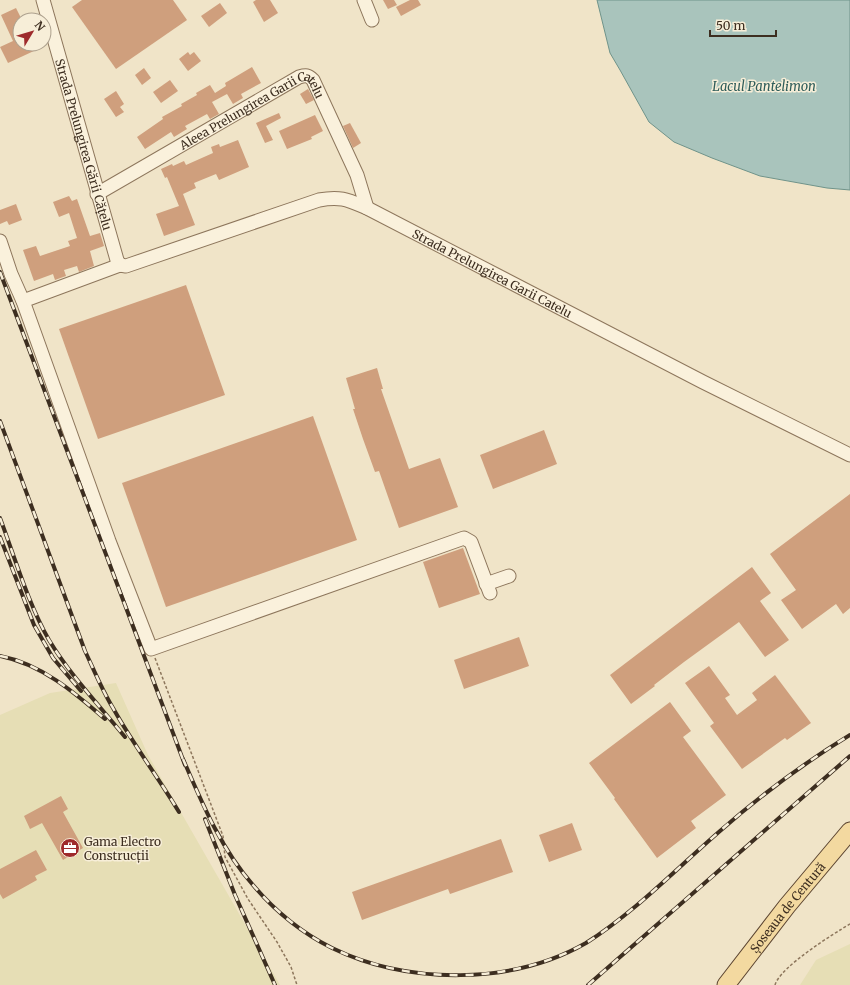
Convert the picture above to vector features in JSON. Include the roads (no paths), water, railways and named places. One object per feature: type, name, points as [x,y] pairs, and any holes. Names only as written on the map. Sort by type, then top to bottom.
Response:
[{"type":"main road","name":"Șoseaua de Centură","points":[[726,985],[787,906],[850,831]]},
{"type":"street","name":"Strada Prelungirea Gării Cățelu","points":[[43,0],[97,194],[117,260],[120,265]]},
{"type":"street","points":[[364,0],[372,20]]},
{"type":"street","name":"Aleea Prelungirea Garii Catelu","points":[[97,194],[305,75],[310,76],[313,80],[357,175],[367,208]]},
{"type":"street","name":"Strada Prelungirea Garii Catelu","points":[[23,301],[120,265],[126,266],[133,264],[319,200],[333,198],[343,199],[367,208],[703,382],[850,455]]},
{"type":"street","points":[[0,241],[109,541],[151,649],[464,538],[472,542],[488,589],[509,576]]},
{"type":"water","name":"Lacul Pantelimon","points":[[597,0],[850,0],[850,190],[827,188],[760,176],[674,142],[649,122],[610,53]]},
{"type":"railway","points":[[0,272],[185,765]]},
{"type":"railway","points":[[0,421],[85,651],[105,694],[179,812]]},
{"type":"railway","points":[[0,518],[28,596],[41,626],[57,653],[75,678],[125,737]]},
{"type":"railway","points":[[0,537],[34,625],[53,658],[81,691]]},
{"type":"railway","points":[[0,656],[29,665],[43,672],[69,689],[105,719]]},
{"type":"railway","points":[[183,759],[213,825],[231,856],[261,895],[290,921],[332,948],[362,960],[393,969],[427,974],[460,975],[494,973],[526,967],[557,957],[586,943],[621,918],[655,890],[720,831],[767,792],[799,768],[850,735]]},
{"type":"railway","points":[[588,985],[850,756]]},
{"type":"railway","points":[[205,819],[235,895],[275,985]]},
{"type":"place","name":"Gama Electro Construcții","points":[[70,848]]}]
